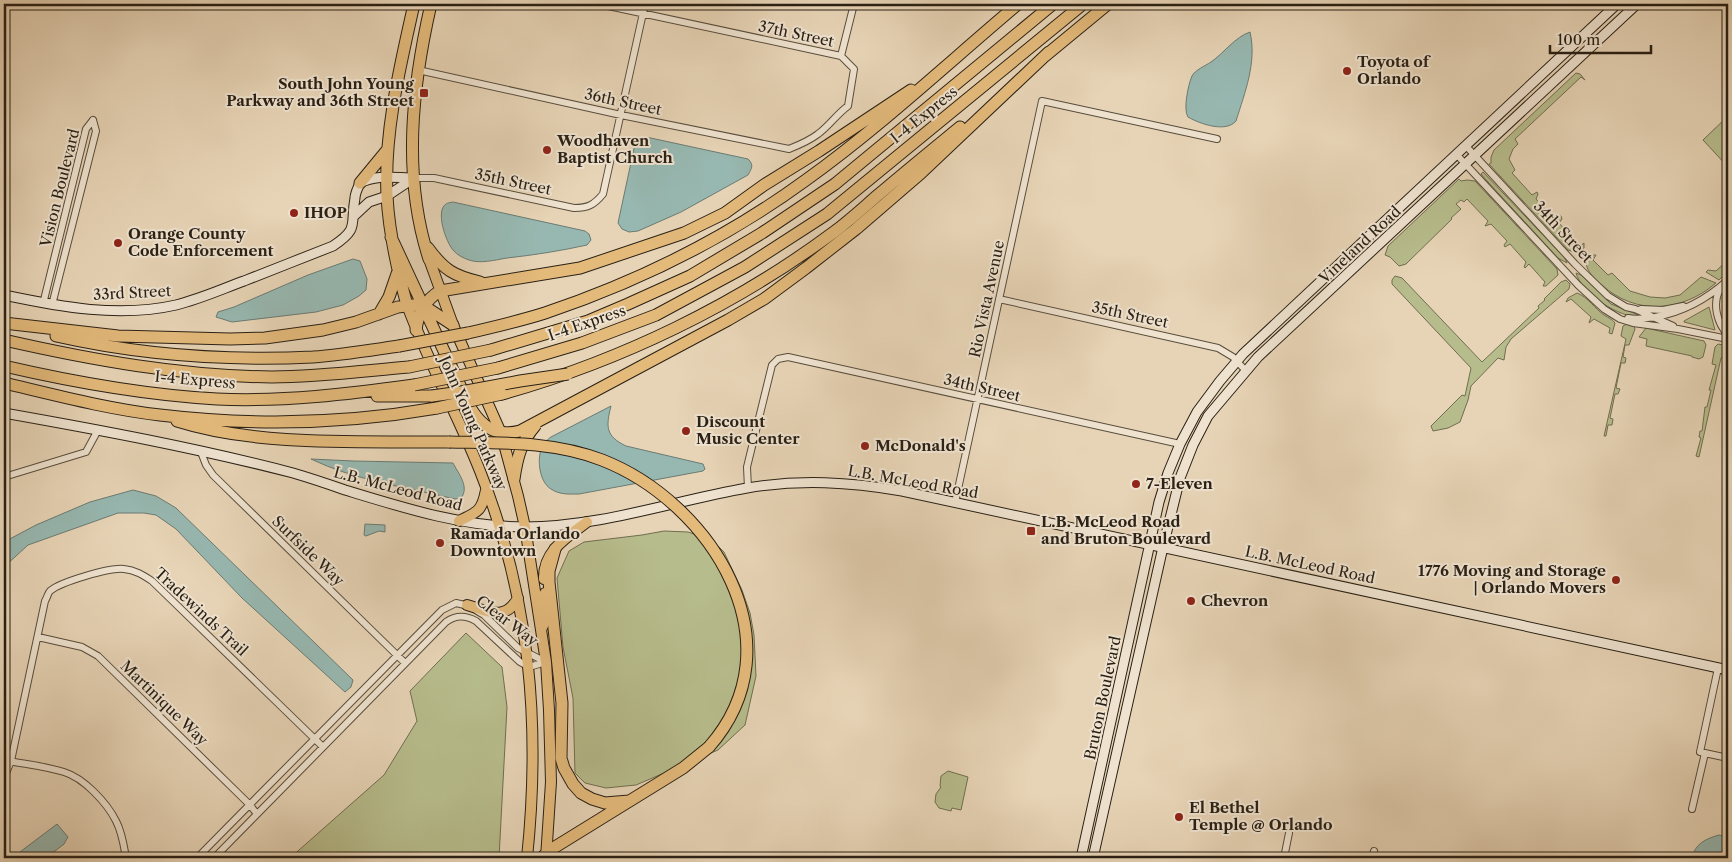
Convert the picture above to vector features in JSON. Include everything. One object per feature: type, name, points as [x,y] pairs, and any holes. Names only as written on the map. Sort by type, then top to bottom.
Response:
[{"type":"highway","name":"John Young Parkway","points":[[407,305],[391,237],[387,177],[388,149],[396,84],[414,4]]},
{"type":"highway","name":"John Young Parkway","points":[[429,259],[423,241],[414,178],[413,119],[418,70],[431,4]]},
{"type":"highway","points":[[4,323],[98,345],[198,357],[314,357],[399,346],[468,333],[544,313],[623,283],[698,247],[756,214],[805,181],[882,122],[1018,4]]},
{"type":"highway","points":[[1031,22],[1044,4]]},
{"type":"highway","name":"I-4 Express","points":[[4,340],[117,364],[160,370],[228,376],[319,376],[409,367],[448,360],[492,350],[588,321],[690,276],[762,233],[834,184],[1053,4]]},
{"type":"highway","name":"I-4 Express","points":[[4,366],[101,386],[217,399],[323,397],[414,385],[498,368],[582,343],[656,314],[745,268],[827,214],[1083,4]]},
{"type":"highway","points":[[4,383],[159,415],[249,422],[303,422],[384,416],[437,408],[502,394],[568,374],[613,356],[705,313],[806,252],[847,222],[1108,4]]},
{"type":"highway","points":[[391,237],[471,409],[484,426],[493,431],[501,433],[520,431],[764,299],[856,229],[921,172],[1049,52]]},
{"type":"highway","points":[[416,330],[417,322],[424,306],[433,295],[440,291],[580,268],[684,233],[725,213],[890,102],[934,76]]},
{"type":"highway","points":[[360,183],[388,149]]},
{"type":"highway","points":[[423,241],[439,263],[448,271],[462,278],[488,284]]},
{"type":"highway","points":[[379,314],[389,297],[398,270]]},
{"type":"highway","points":[[4,323],[118,336],[248,339],[312,332],[356,322],[407,305],[424,306],[453,325]]},
{"type":"highway","points":[[323,397],[432,396],[568,374]]},
{"type":"highway","points":[[159,415],[202,429],[247,436],[306,440],[540,445],[566,449],[613,465],[641,480],[666,498],[693,524],[725,570],[740,605],[748,642],[747,666],[741,695],[729,720],[709,747],[683,768],[629,800],[556,847],[544,857]]},
{"type":"highway","points":[[514,479],[517,456],[521,446],[527,435],[540,421]]},
{"type":"highway","points":[[555,549],[549,571],[549,582],[562,703],[562,763],[571,782],[578,790],[589,797],[605,803],[629,800]]},
{"type":"main road","name":"John Young Parkway","points":[[429,259],[453,325],[501,433],[525,527],[546,662],[551,748],[551,782],[544,857]]},
{"type":"main road","name":"John Young Parkway","points":[[407,305],[416,330],[480,470],[511,563],[529,667],[532,706],[533,768],[531,824],[527,858]]},
{"type":"main road","points":[[459,521],[479,511],[487,489]]},
{"type":"main road","points":[[541,631],[547,617],[544,570],[547,559],[551,552],[586,522]]},
{"type":"main road","points":[[468,605],[498,613],[504,612],[514,605],[518,598]]},
{"type":"street","name":"37th Street","points":[[599,4],[841,56]]},
{"type":"street","points":[[621,114],[645,4]]},
{"type":"street","points":[[841,56],[854,4]]},
{"type":"street","name":"Vineland Road","points":[[1151,544],[1159,502],[1180,444],[1196,412],[1237,361],[1617,4]]},
{"type":"street","name":"Vineland Road","points":[[1163,547],[1180,478],[1193,445],[1208,416],[1258,357],[1466,165],[1636,4]]},
{"type":"street","points":[[1568,51],[1577,60]]},
{"type":"street","name":"36th Street","points":[[418,70],[789,149],[805,143],[820,133],[838,113],[848,106],[854,68],[841,56]]},
{"type":"street","name":"Rio Vista Avenue","points":[[955,503],[1042,101],[1217,139]]},
{"type":"street","name":"35th Street","points":[[414,178],[434,178],[574,208],[593,205],[603,194],[621,114]]},
{"type":"street","name":"Vision Boulevard","points":[[93,120],[96,131],[48,304],[86,129],[93,120]]},
{"type":"street","name":"34th Street","points":[[1466,146],[1595,284],[1618,303],[1678,329]]},
{"type":"street","name":"34th Street","points":[[1457,155],[1578,285],[1604,310],[1620,319],[1633,323],[1678,329],[1728,339]]},
{"type":"street","points":[[360,183],[371,178],[414,178]]},
{"type":"street","name":"33rd Street","points":[[354,216],[368,202],[387,196],[414,178]]},
{"type":"street","name":"33rd Street","points":[[4,295],[90,310],[133,310],[165,307],[191,300],[333,246],[348,234],[352,226],[355,197],[360,183]]},
{"type":"street","points":[[1635,309],[1663,310],[1699,302],[1728,280]]},
{"type":"street","points":[[1722,286],[1717,295],[1717,313],[1720,323],[1728,335]]},
{"type":"street","name":"35th Street","points":[[1000,299],[1218,348],[1228,352],[1246,371]]},
{"type":"street","name":"34th Street","points":[[1604,310],[1632,319],[1679,312],[1699,302]]},
{"type":"street","name":"34th Street","points":[[748,488],[747,468],[772,365],[778,359],[788,357],[1180,444]]},
{"type":"street","name":"L.B. McLeod Road","points":[[4,413],[98,430],[294,473],[420,512],[459,521],[500,526],[525,527],[586,522],[748,488],[793,482],[844,483],[902,491],[1728,670]]},
{"type":"street","points":[[4,477],[86,452],[98,430]]},
{"type":"street","name":"Surfside Way","points":[[200,452],[213,475],[404,663]]},
{"type":"street","name":"Bruton Boulevard","points":[[1081,858],[1151,544]]},
{"type":"street","name":"Bruton Boulevard","points":[[1094,858],[1163,547]]},
{"type":"street","name":"Tradewinds Trail","points":[[4,778],[38,638],[45,601],[49,592],[60,585],[111,569],[140,572],[152,581],[322,746]]},
{"type":"street","name":"Clear Way","points":[[197,858],[442,610],[456,603],[468,605],[484,615],[518,648],[546,662]]},
{"type":"street","name":"Clear Way","points":[[214,858],[322,746],[451,618],[462,616],[476,621],[520,662],[529,667],[546,662]]},
{"type":"street","name":"Martinique Way","points":[[38,638],[82,647],[98,656],[250,804],[257,814]]},
{"type":"street","points":[[1718,668],[1700,752],[1728,758]]},
{"type":"street","points":[[1692,809],[1705,753]]},
{"type":"street","points":[[7,760],[66,772],[88,786],[116,821],[124,844],[126,858]]},
{"type":"street","points":[[1093,806],[1105,808]]},
{"type":"street","points":[[1284,858],[1289,833]]},
{"type":"street","points":[[1372,858],[1374,850]]},
{"type":"green space","points":[[1576,73],[1580,74],[1585,80],[1581,77],[1515,139],[1518,144],[1513,149],[1509,159],[1515,170],[1512,173],[1532,195],[1537,192],[1536,199],[1554,219],[1561,216],[1562,219],[1559,223],[1580,246],[1584,243],[1584,248],[1577,253],[1568,250],[1489,164],[1491,163],[1494,150]]},
{"type":"green space","points":[[1728,116],[1728,167],[1703,140]]},
{"type":"green space","points":[[1483,172],[1565,258],[1567,263],[1558,258],[1481,174]]},
{"type":"green space","points":[[1459,179],[1461,181],[1475,181],[1557,269],[1558,275],[1546,286],[1543,286],[1545,282],[1529,264],[1524,267],[1526,262],[1510,244],[1505,247],[1504,245],[1507,241],[1491,224],[1485,226],[1488,221],[1467,199],[1464,202],[1461,200],[1456,204],[1461,209],[1406,264],[1399,266],[1390,257],[1385,255],[1388,246]]},
{"type":"green space","points":[[1591,255],[1596,255],[1593,260],[1608,275],[1612,273],[1630,291],[1650,297],[1665,298],[1680,295],[1701,277],[1716,283],[1703,293],[1674,305],[1644,306],[1629,302],[1615,295],[1602,285],[1587,266],[1586,263]]},
{"type":"green space","points":[[1728,260],[1728,271],[1719,280],[1706,272],[1708,270],[1716,271]]},
{"type":"green space","points":[[1576,273],[1581,275],[1611,304],[1641,316],[1623,314],[1602,303],[1585,288]]},
{"type":"green space","points":[[1395,276],[1402,278],[1482,362],[1539,308],[1538,306],[1561,282],[1566,280],[1570,284],[1569,289],[1511,339],[1506,347],[1504,360],[1498,358],[1471,386],[1460,422],[1448,428],[1433,431],[1431,426],[1462,395],[1465,396],[1471,368],[1392,284]]},
{"type":"green space","points":[[1577,293],[1585,297],[1615,323],[1612,334],[1609,333],[1610,328],[1594,319],[1589,323],[1591,317],[1571,299],[1566,302],[1568,298]]},
{"type":"green space","points":[[1709,307],[1715,330],[1684,322],[1684,321]]},
{"type":"green space","points":[[1627,324],[1634,326],[1635,329],[1629,345],[1625,345],[1623,357],[1626,358],[1625,363],[1621,363],[1616,388],[1620,389],[1618,394],[1615,394],[1610,418],[1613,419],[1612,425],[1608,425],[1606,436],[1604,436],[1626,339],[1621,336],[1623,326]]},
{"type":"green space","points":[[1646,328],[1704,341],[1706,345],[1703,357],[1699,359],[1646,346],[1647,339],[1639,337]]},
{"type":"green space","points":[[1718,344],[1726,348],[1726,356],[1721,358],[1699,457],[1696,456],[1701,438],[1699,437],[1700,431],[1702,431],[1705,407],[1707,407],[1711,390],[1709,390],[1716,365],[1712,364],[1715,347]]},
{"type":"green space","points":[[664,531],[688,532],[712,540],[724,552],[742,590],[750,613],[754,635],[756,676],[745,725],[718,750],[636,785],[606,788],[585,783],[575,773],[573,698],[563,647],[557,578],[569,551],[584,542]]},
{"type":"green space","points":[[466,633],[502,667],[507,707],[499,858],[290,858],[384,775],[417,721],[410,691]]},
{"type":"green space","points":[[948,771],[968,777],[961,810],[952,808],[951,811],[939,808],[935,802],[936,794],[941,787],[941,776]]},
{"type":"water","points":[[1250,32],[1252,43],[1251,66],[1236,121],[1232,125],[1220,127],[1206,125],[1188,117],[1186,109],[1187,97],[1193,74],[1216,58],[1234,41]]},
{"type":"water","points":[[646,137],[748,159],[752,165],[748,175],[681,212],[638,231],[629,232],[622,229],[618,223],[635,144],[639,139]]},
{"type":"water","points":[[453,202],[585,231],[589,234],[591,240],[587,245],[547,253],[478,262],[469,260],[453,250],[447,240],[443,227],[441,213],[443,208]]},
{"type":"water","points":[[353,259],[360,261],[367,279],[366,290],[343,305],[316,312],[232,322],[216,317],[218,312],[308,275]]},
{"type":"water","points":[[611,406],[608,419],[609,430],[619,442],[626,446],[703,464],[705,469],[703,471],[579,494],[561,493],[547,486],[541,475],[539,462],[544,444],[551,437]]},
{"type":"water","points":[[311,459],[453,463],[464,485],[463,494],[461,498],[455,499],[401,487],[345,473]]},
{"type":"water","points":[[133,490],[156,496],[176,508],[353,680],[351,687],[345,692],[242,598],[176,529],[156,515],[118,513],[28,545],[4,567],[4,542],[36,525],[90,502]]},
{"type":"water","points":[[365,524],[385,525],[385,532],[379,531],[366,536],[364,535]]},
{"type":"water","points":[[57,824],[68,837],[64,844],[46,858],[12,858]]},
{"type":"water","points":[[1719,835],[1728,837],[1728,858],[1692,858],[1693,853],[1701,843]]},
{"type":"place","name":"Toyota of Orlando","points":[[1347,71]]},
{"type":"place","name":"South John Young Parkway and 36th Street","points":[[424,93]]},
{"type":"place","name":"Woodhaven Baptist Church","points":[[547,150]]},
{"type":"place","name":"IHOP","points":[[294,213]]},
{"type":"place","name":"Orange County Code Enforcement","points":[[118,243]]},
{"type":"place","name":"Discount Music Center","points":[[686,431]]},
{"type":"place","name":"McDonald's","points":[[865,446]]},
{"type":"place","name":"7-Eleven","points":[[1136,484]]},
{"type":"place","name":"L.B. McLeod Road and Bruton Boulevard","points":[[1031,531]]},
{"type":"place","name":"Ramada Orlando Downtown","points":[[440,543]]},
{"type":"place","name":"1776 Moving and Storage | Orlando Movers","points":[[1616,580]]},
{"type":"place","name":"Chevron","points":[[1191,601]]},
{"type":"place","name":"El Bethel Temple @ Orlando","points":[[1179,817]]}]
